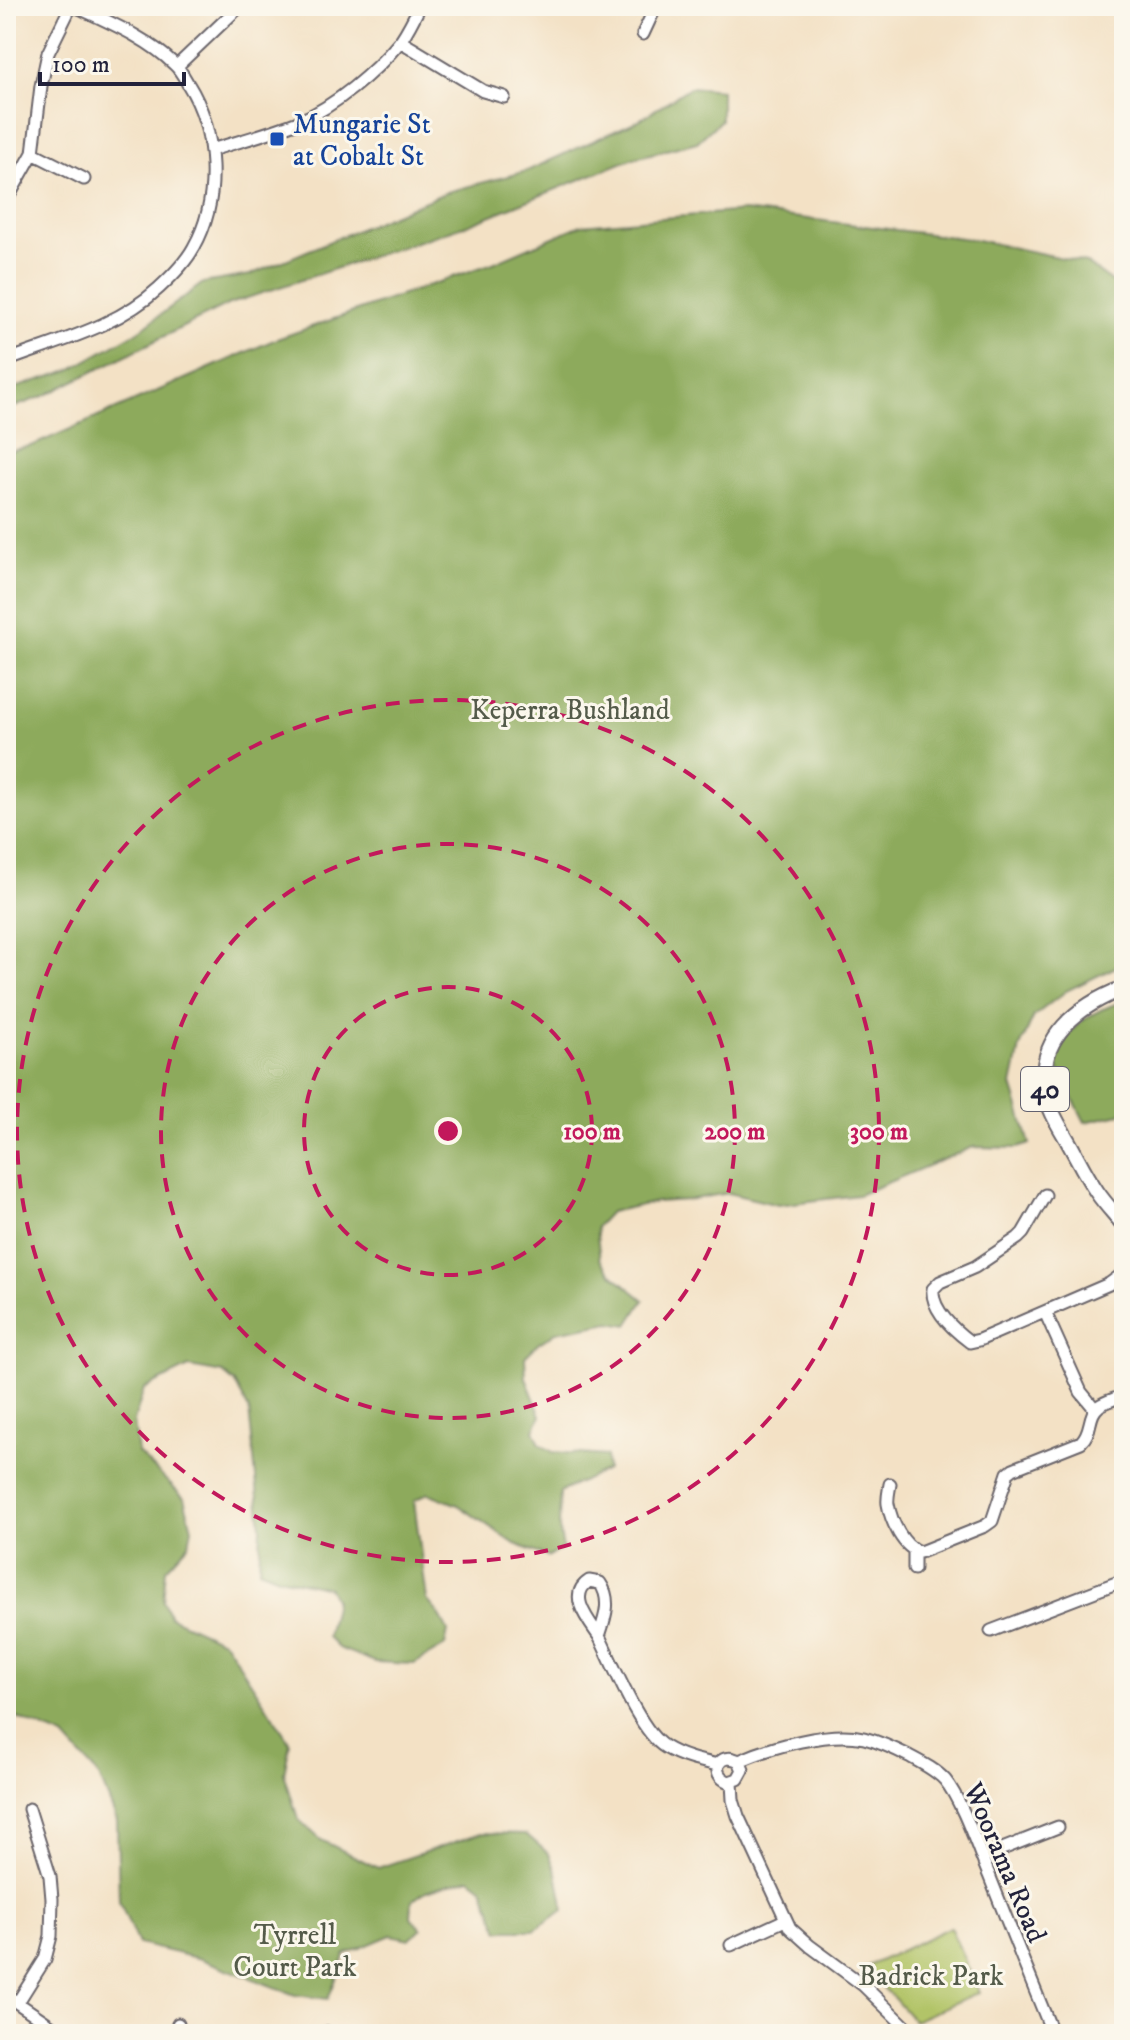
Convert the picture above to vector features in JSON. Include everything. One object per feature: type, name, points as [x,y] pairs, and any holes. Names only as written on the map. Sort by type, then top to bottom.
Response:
[{"type":"main road","name":"40","points":[[1120,1219],[1093,1187],[1053,1114],[1046,1094],[1045,1071],[1050,1047],[1071,1019],[1091,1003],[1124,988]]},
{"type":"street","points":[[6,201],[33,153],[48,53],[73,6],[149,43],[177,66],[202,112],[211,150],[212,177],[207,212],[194,248],[159,289],[112,321],[6,361]]},
{"type":"street","points":[[177,66],[240,6]]},
{"type":"street","points":[[211,150],[289,125],[320,111],[358,82],[400,41],[420,6]]},
{"type":"street","points":[[643,34],[656,6]]},
{"type":"street","points":[[400,41],[483,91],[504,97]]},
{"type":"street","points":[[33,153],[84,179]]},
{"type":"street","points":[[1045,1195],[1018,1238],[975,1267],[933,1289],[934,1305],[961,1336],[970,1342],[979,1340],[1109,1284],[1124,1273]]},
{"type":"street","points":[[1045,1312],[1081,1392],[1095,1409]]},
{"type":"street","points":[[890,1484],[888,1503],[893,1517],[902,1540],[914,1551],[920,1552],[955,1539],[992,1521],[1008,1473],[1081,1442],[1087,1436],[1095,1409],[1124,1395]]},
{"type":"street","points":[[914,1551],[914,1569]]},
{"type":"street","points":[[991,1631],[1124,1580]]},
{"type":"street","points":[[599,1636],[637,1712],[662,1746],[687,1758],[718,1765],[720,1778],[726,1781],[732,1782],[742,1774],[739,1761]]},
{"type":"street","name":"Woorama Road","points":[[718,1765],[727,1757],[739,1761],[774,1748],[847,1735],[889,1746],[928,1766],[943,1778],[982,1857],[1053,2034]]},
{"type":"street","points":[[732,1782],[738,1816],[785,1920],[797,1935],[863,1985],[913,2034]]},
{"type":"street","points":[[18,2002],[45,1959],[51,1936],[50,1876],[29,1809]]},
{"type":"street","points":[[982,1857],[1058,1827]]},
{"type":"street","points":[[731,1945],[785,1920]]},
{"type":"street","points":[[6,1995],[63,2034]]},
{"type":"green space","points":[[690,87],[721,90],[721,120],[697,142],[631,159],[467,225],[229,304],[44,396],[6,410],[6,391],[70,370],[140,330],[203,283],[250,275],[447,192],[527,171],[639,120]]},
{"type":"green space","name":"Keperra Bushland","points":[[744,211],[977,240],[1086,263],[1124,291],[1124,963],[1066,991],[1034,1016],[1020,1047],[1012,1085],[1030,1144],[1017,1148],[973,1147],[858,1195],[778,1205],[728,1193],[656,1202],[610,1212],[596,1227],[600,1259],[611,1273],[644,1300],[628,1325],[610,1322],[556,1332],[525,1357],[526,1378],[541,1416],[534,1430],[540,1444],[553,1452],[606,1456],[607,1470],[560,1492],[559,1528],[563,1548],[548,1557],[515,1544],[458,1505],[428,1493],[414,1501],[427,1600],[448,1631],[445,1646],[414,1664],[375,1662],[338,1648],[327,1637],[335,1601],[329,1588],[279,1577],[259,1569],[261,1527],[249,1410],[235,1383],[223,1373],[189,1367],[144,1389],[134,1421],[138,1453],[184,1498],[192,1528],[189,1544],[166,1569],[163,1601],[170,1617],[225,1642],[290,1743],[284,1773],[298,1819],[321,1840],[378,1868],[481,1833],[526,1834],[549,1854],[557,1873],[564,1910],[534,1930],[499,1930],[483,1888],[470,1878],[426,1891],[412,1901],[411,1917],[421,1929],[409,1939],[391,1935],[346,1954],[328,1999],[295,1995],[201,1959],[138,1944],[119,1901],[117,1821],[99,1776],[64,1737],[16,1717],[6,1719],[6,452],[34,445],[274,340],[493,263],[581,225]]},
{"type":"green space","points":[[1124,1001],[1124,1064],[1120,1073],[1124,1084],[1124,1109],[1120,1114],[1085,1122],[1055,1063],[1066,1039],[1080,1022]]},
{"type":"green space","name":"Badrick Park","points":[[950,1927],[979,1992],[914,2021],[862,1969]]},
{"type":"place","name":"Mungarie St at Cobalt St","points":[[277,139]]},
{"type":"park label","name":"Tyrrell Court Park","points":[[295,1950]]}]
